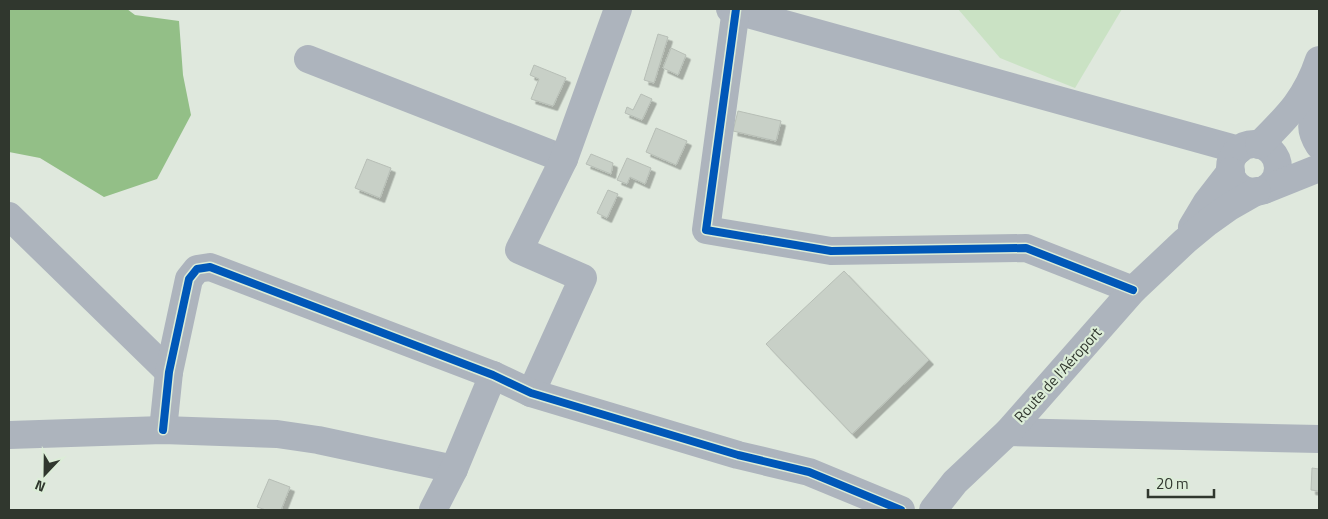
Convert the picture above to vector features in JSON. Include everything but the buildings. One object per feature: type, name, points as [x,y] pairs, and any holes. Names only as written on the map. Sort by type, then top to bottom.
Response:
[{"type":"street","points":[[531,393],[583,278],[519,250],[564,159],[618,9]]},
{"type":"street","points":[[1133,290],[1026,248],[831,251],[706,230],[734,9],[1251,156],[1278,164],[1278,172],[1270,185],[1260,190],[1249,191],[1237,184],[1232,178],[1251,156]]},
{"type":"street","points":[[308,59],[564,159]]},
{"type":"street","name":"Route de l'Aéroport","points":[[1185,241],[1207,202],[1293,111],[1314,78],[1319,60]]},
{"type":"street","name":"Route de l'Aéroport","points":[[1251,156],[1319,102]]},
{"type":"street","points":[[1319,106],[1312,121],[1312,128],[1313,135],[1319,146]]},
{"type":"street","points":[[1251,156],[1319,158]]},
{"type":"street","name":"Route de l'Aéroport","points":[[933,510],[955,482],[1008,432],[1133,290],[1185,241],[1229,207],[1260,190],[1319,168]]},
{"type":"street","points":[[9,216],[169,372]]},
{"type":"street","points":[[163,430],[169,372],[189,279],[196,269],[210,267],[492,375],[531,393],[738,455],[809,472],[901,510]]},
{"type":"street","points":[[433,510],[454,469],[492,375]]},
{"type":"street","points":[[9,435],[163,430],[277,434],[318,440],[454,469]]},
{"type":"street","points":[[1008,432],[1319,439]]},
{"type":"shaded area","points":[[9,9],[127,9],[135,15],[179,21],[183,75],[191,115],[157,179],[104,197],[40,158],[9,152]]},
{"type":"shaded area","points":[[958,9],[1122,9],[1075,88],[1000,58]]},
{"type":"cycle path","points":[[736,9],[706,230],[831,251],[1026,248],[1133,290]]},
{"type":"cycle path","points":[[163,430],[169,372],[189,279],[197,269],[210,267],[493,375],[531,393],[738,455],[809,472],[901,510]]}]
